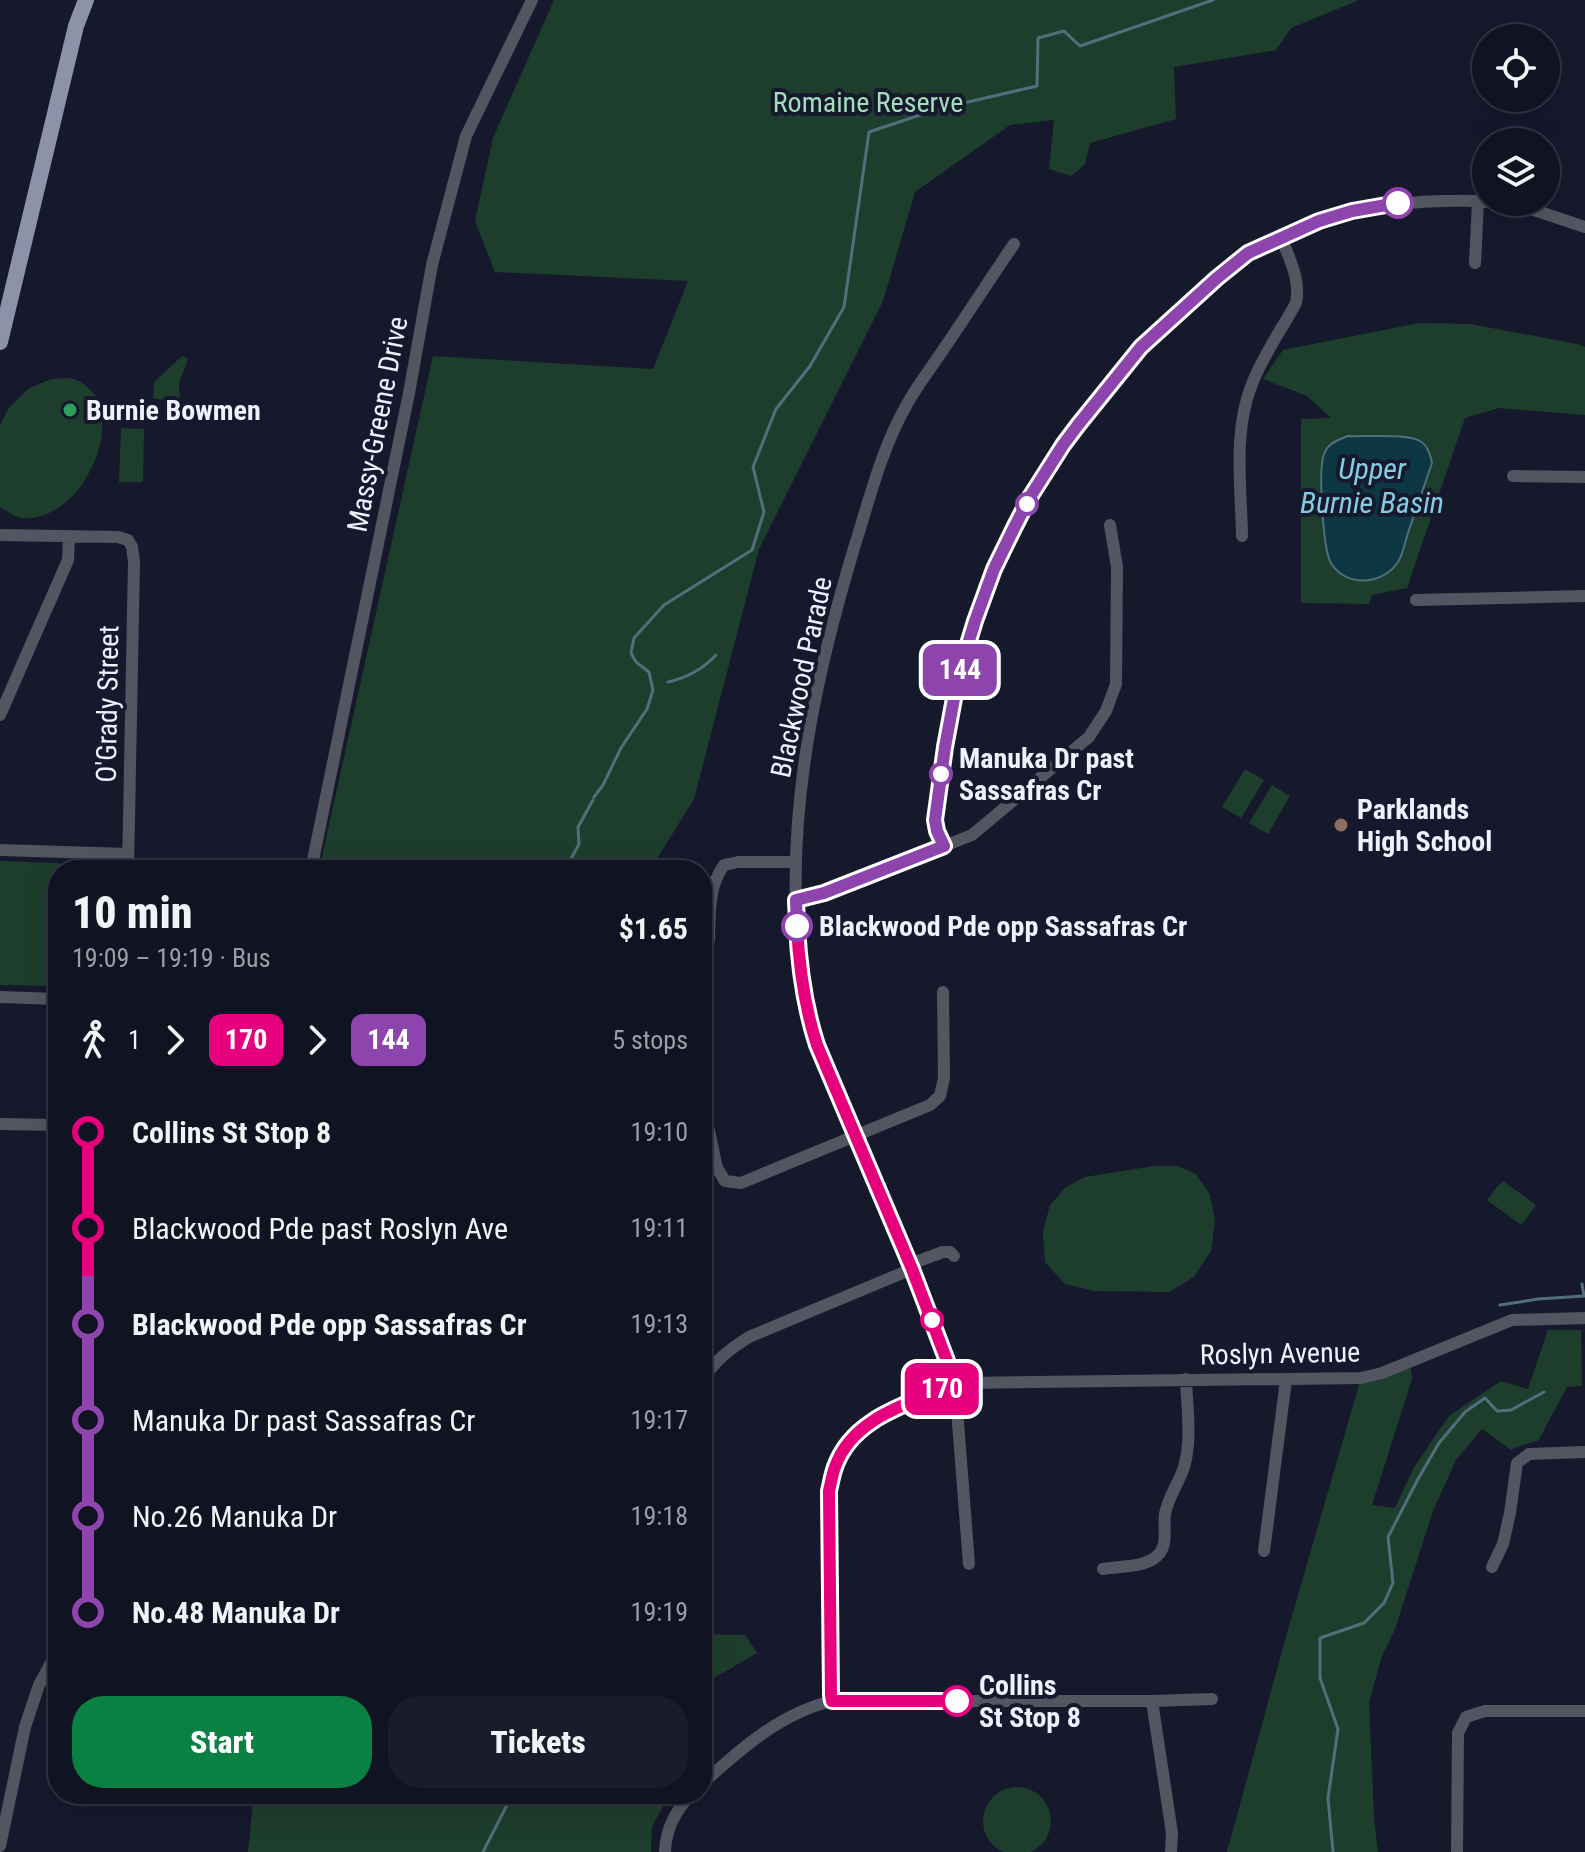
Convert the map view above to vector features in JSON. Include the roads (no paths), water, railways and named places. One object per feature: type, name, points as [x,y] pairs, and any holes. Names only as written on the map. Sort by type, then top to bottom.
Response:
[{"type":"main road","points":[[0,342],[76,26],[86,0]]},
{"type":"street","name":"Massy-Greene Drive","points":[[313,860],[409,393],[432,265],[466,136],[532,0]]},
{"type":"street","points":[[944,846],[935,820],[945,747],[958,677],[994,569],[1030,497],[1063,445],[1120,372],[1141,347],[1227,270],[1248,253],[1281,237],[1319,221],[1389,204],[1472,202]]},
{"type":"street","points":[[1475,263],[1482,216]]},
{"type":"street","points":[[1552,216],[1585,227]]},
{"type":"street","points":[[1242,536],[1240,439],[1244,409],[1256,374],[1296,303],[1298,293],[1297,277],[1281,237]]},
{"type":"street","name":"Blackwood Parade","points":[[952,1374],[911,1267],[817,1045],[807,1013],[800,970],[795,862],[805,754],[816,693],[839,599],[879,470],[906,406],[1014,244]]},
{"type":"street","points":[[1513,476],[1585,477]]},
{"type":"street","points":[[796,900],[824,893],[972,835],[1089,737],[1106,711],[1116,684],[1117,567],[1110,525]]},
{"type":"street","points":[[0,535],[69,536],[68,560],[0,715]]},
{"type":"street","name":"O'Grady Street","points":[[69,536],[118,537],[128,540],[132,547],[128,860]]},
{"type":"street","points":[[1416,600],[1585,596]]},
{"type":"street","points":[[0,850],[128,854]]},
{"type":"street","points":[[712,892],[716,877],[724,865],[738,862],[795,862]]},
{"type":"street","points":[[712,1145],[717,1168],[725,1181],[741,1183],[930,1105],[940,1096],[944,1078],[943,992]]},
{"type":"street","points":[[0,997],[48,999]]},
{"type":"street","points":[[0,1124],[48,1125]]},
{"type":"street","points":[[712,1366],[727,1351],[749,1337],[943,1252],[954,1256]]},
{"type":"street","name":"Roslyn Avenue","points":[[965,1383],[1361,1378],[1382,1373],[1512,1320],[1585,1318]]},
{"type":"street","points":[[952,1374],[962,1377],[965,1383],[964,1390],[956,1397],[949,1397],[942,1389],[945,1378],[952,1374]]},
{"type":"street","points":[[1103,1569],[1145,1563],[1157,1557],[1162,1549],[1168,1502],[1188,1448],[1186,1379]]},
{"type":"street","points":[[1264,1551],[1286,1380]]},
{"type":"street","points":[[832,1701],[829,1491],[835,1467],[844,1447],[862,1428],[887,1413],[942,1389]]},
{"type":"street","points":[[956,1397],[969,1564]]},
{"type":"street","points":[[1492,1567],[1503,1544],[1517,1463],[1529,1454],[1585,1452]]},
{"type":"street","points":[[0,1846],[25,1727],[48,1668]]},
{"type":"street","points":[[712,1775],[742,1748],[787,1718],[814,1705],[832,1701],[1212,1699]]},
{"type":"street","points":[[1152,1701],[1172,1833],[1171,1852]]},
{"type":"street","points":[[1457,1852],[1458,1733],[1466,1717],[1485,1711],[1585,1711]]},
{"type":"street","points":[[665,1852],[665,1835],[683,1804]]},
{"type":"water","name":"Upper Burnie Basin","points":[[1348,436],[1414,439],[1425,445],[1432,463],[1398,562],[1391,570],[1374,579],[1346,577],[1331,563],[1328,555],[1321,492],[1322,462],[1331,445]]},
{"type":"waterway","points":[[594,797],[647,709],[653,690],[649,672],[636,662],[631,653],[634,638],[664,605],[752,550],[764,512],[753,467],[776,409],[810,366],[844,307],[869,132],[938,109],[1037,86],[1038,38],[1064,31],[1080,46],[1213,0]]},
{"type":"waterway","points":[[668,682],[694,672],[716,655]]},
{"type":"waterway","points":[[570,860],[579,844],[578,827],[593,800]]},
{"type":"waterway","points":[[1500,1305],[1584,1296],[1582,1284]]},
{"type":"waterway","points":[[1333,1852],[1328,1798],[1338,1729],[1320,1678],[1320,1638],[1364,1623],[1384,1603],[1393,1583],[1388,1537],[1439,1443],[1465,1412],[1485,1398],[1497,1411],[1511,1410],[1544,1392]]},
{"type":"waterway","points":[[483,1852],[507,1804]]},
{"type":"place","name":"Burnie Bowmen","points":[[70,410]]},
{"type":"place","name":"Manuka Dr past Sassafras Cr","points":[[941,774]]},
{"type":"place","name":"Parklands High School","points":[[1341,825]]},
{"type":"place","name":"Blackwood Pde opp Sassafras Cr","points":[[797,926]]},
{"type":"place","name":"Collins St Stop 8","points":[[957,1701]]},
{"type":"park label","name":"Romaine Reserve","points":[[868,102]]}]
